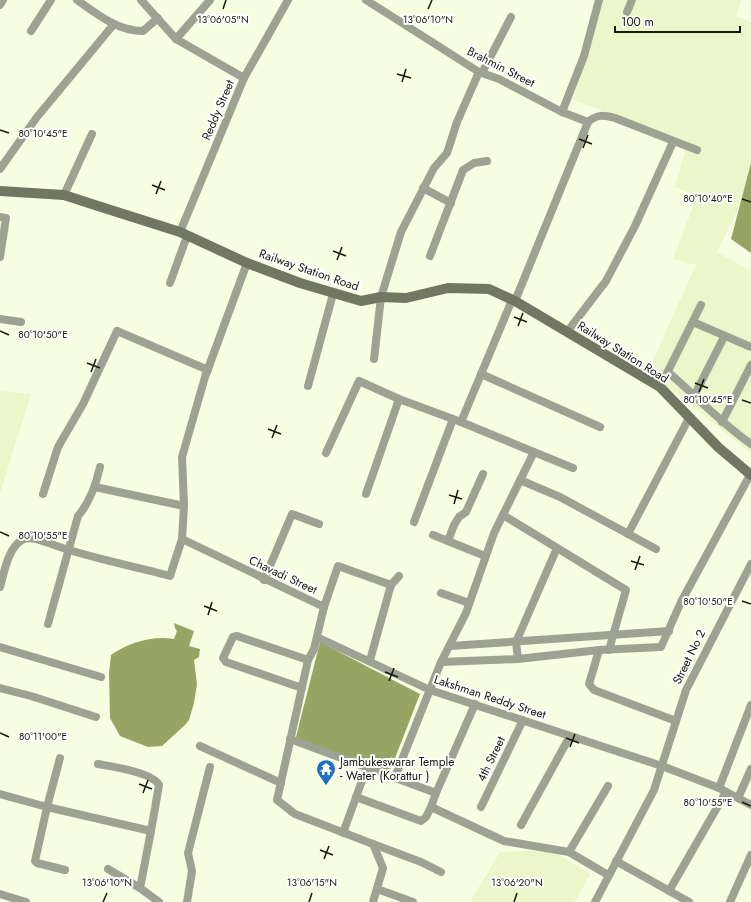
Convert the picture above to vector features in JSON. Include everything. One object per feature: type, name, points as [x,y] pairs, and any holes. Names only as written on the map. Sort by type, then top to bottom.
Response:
[{"type":"street","points":[[0,5],[3,0]]},
{"type":"street","points":[[31,31],[51,0]]},
{"type":"street","points":[[77,0],[126,30],[143,30],[158,18]]},
{"type":"street","points":[[141,0],[176,39],[244,78]]},
{"type":"street","points":[[176,39],[210,0]]},
{"type":"street","name":"Reddy Street","points":[[170,283],[183,234],[244,78],[288,0]]},
{"type":"street","points":[[562,112],[584,56],[599,0]]},
{"type":"street","points":[[627,12],[632,0]]},
{"type":"street","name":"Brahmin Street","points":[[372,1],[480,73],[499,79],[562,112],[588,122]]},
{"type":"street","points":[[374,359],[381,297],[401,232],[434,168],[447,153],[457,122],[480,73],[511,17]]},
{"type":"street","points":[[0,169],[38,117],[114,24]]},
{"type":"street","points":[[414,522],[457,420],[481,374],[513,301],[588,122],[594,117],[603,115],[697,150]]},
{"type":"street","points":[[64,195],[74,169],[92,134]]},
{"type":"street","points":[[568,332],[606,281],[635,226],[673,142]]},
{"type":"street","points":[[430,256],[463,170],[474,163],[487,161]]},
{"type":"street","points":[[423,188],[451,203]]},
{"type":"street","name":"Railway Station Road","points":[[0,191],[64,195],[183,234],[247,263],[333,294],[361,301],[381,297],[406,298],[448,288],[488,289],[513,301],[568,332],[660,387],[718,447],[751,475]]},
{"type":"street","points":[[0,217],[6,218],[0,257]]},
{"type":"street","points":[[0,587],[9,556],[16,544],[30,537],[67,550],[170,576],[182,540],[184,506],[182,457],[208,370],[247,263]]},
{"type":"street","points":[[308,386],[333,294]]},
{"type":"street","points":[[660,387],[701,305]]},
{"type":"street","points":[[0,319],[21,322]]},
{"type":"street","points":[[693,322],[751,347]]},
{"type":"street","points":[[43,494],[58,447],[83,404],[117,331],[208,370]]},
{"type":"street","points":[[695,394],[724,336]]},
{"type":"street","points":[[722,422],[751,365]]},
{"type":"street","points":[[668,372],[695,394],[722,422],[750,440]]},
{"type":"street","points":[[481,374],[600,427]]},
{"type":"street","points":[[326,453],[359,381],[399,399],[457,420],[573,468]]},
{"type":"street","points":[[366,494],[399,399]]},
{"type":"street","points":[[628,534],[689,418]]},
{"type":"street","points":[[395,777],[441,662],[450,646],[469,603],[485,556],[534,452]]},
{"type":"street","points":[[48,624],[67,550],[78,516],[95,487],[100,467]]},
{"type":"street","points":[[448,541],[454,525],[459,517],[466,512],[483,474]]},
{"type":"street","points":[[441,662],[518,659],[599,650],[661,647],[681,602],[751,475]]},
{"type":"street","points":[[520,480],[560,497],[656,549]]},
{"type":"street","points":[[95,487],[184,506]]},
{"type":"street","points":[[264,580],[292,514],[319,524]]},
{"type":"street","points":[[503,515],[626,590],[612,635],[609,650]]},
{"type":"street","points":[[433,535],[485,556]]},
{"type":"street","name":"Chavadi Street","points":[[182,540],[324,607],[314,649],[308,660],[277,800],[295,814],[421,862],[441,872]]},
{"type":"street","points":[[518,659],[516,642],[557,548]]},
{"type":"street","name":"Street No 2","points":[[595,902],[654,790],[686,690],[751,564]]},
{"type":"street","points":[[324,607],[338,566],[391,584]]},
{"type":"street","points":[[370,660],[391,584],[399,576]]},
{"type":"street","points":[[441,593],[469,603]]},
{"type":"street","points":[[450,646],[669,631]]},
{"type":"street","points":[[302,688],[226,662],[223,658],[233,637],[237,636],[308,660]]},
{"type":"street","name":"Lakshman Reddy Street","points":[[317,637],[370,660],[430,690],[662,766],[723,790],[751,805]]},
{"type":"street","points":[[0,647],[101,677]]},
{"type":"street","points":[[599,650],[589,684],[594,690],[676,721]]},
{"type":"street","points":[[0,688],[32,696],[96,717]]},
{"type":"street","points":[[356,797],[421,821],[426,817],[431,807],[475,704]]},
{"type":"street","points":[[668,891],[723,790],[751,705]]},
{"type":"street","name":"4th Street","points":[[481,807],[523,720]]},
{"type":"street","points":[[521,826],[570,736]]},
{"type":"street","points":[[290,739],[436,793]]},
{"type":"street","points":[[200,746],[281,783]]},
{"type":"street","points":[[60,758],[35,860],[37,863],[65,870]]},
{"type":"street","points":[[98,764],[147,775],[157,781],[159,785],[140,888]]},
{"type":"street","points":[[187,902],[192,871],[188,853],[210,767]]},
{"type":"street","points":[[343,832],[367,767]]},
{"type":"street","points":[[738,798],[751,769]]},
{"type":"street","points":[[569,852],[608,786]]},
{"type":"street","points":[[0,794],[48,807],[151,831]]},
{"type":"street","points":[[431,807],[504,841],[569,852],[608,875]]},
{"type":"street","points":[[373,844],[383,868],[373,902]]},
{"type":"street","points":[[730,902],[751,855]]},
{"type":"street","points":[[616,861],[689,902]]},
{"type":"street","points":[[108,869],[140,888],[159,902]]},
{"type":"street","points":[[377,889],[413,902]]},
{"type":"street","points":[[0,894],[26,902]]},
{"type":"shaded area","points":[[601,0],[741,0],[736,16],[751,22],[751,179],[717,252],[751,271],[751,453],[648,371],[696,265],[673,259],[697,196],[675,187],[688,141],[573,100]]},
{"type":"shaded area","points":[[751,163],[751,253],[731,239]]},
{"type":"shaded area","points":[[0,391],[31,394],[0,493]]},
{"type":"shaded area","points":[[174,623],[194,631],[189,646],[200,649],[199,657],[194,660],[197,684],[194,703],[189,720],[185,725],[162,746],[148,747],[120,736],[110,718],[109,673],[111,655],[125,647],[141,641],[158,638],[174,639],[177,631]]},
{"type":"shaded area","points":[[320,642],[420,694],[388,776],[295,741]]},
{"type":"shaded area","points":[[551,850],[590,874],[575,902],[470,902],[500,852]]},
{"type":"place","name":"Jambukeswarar Temple - Water (Korattur )","points":[[326,786]]}]
